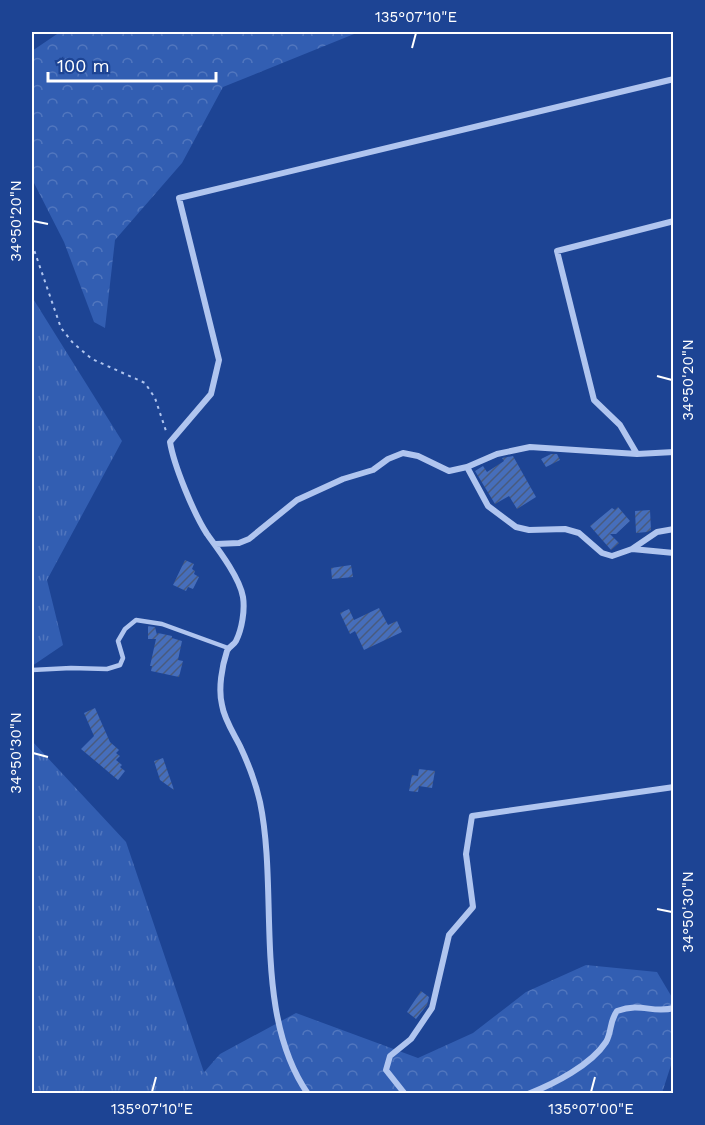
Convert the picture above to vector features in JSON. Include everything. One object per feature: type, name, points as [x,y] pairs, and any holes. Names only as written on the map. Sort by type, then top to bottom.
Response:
[{"type":"street","points":[[308,1094],[289,1058],[279,1020],[271,970],[266,841],[260,799],[222,705],[222,678],[228,648],[236,642],[243,613],[243,594],[200,520],[173,458],[170,442],[211,394],[219,360],[179,198],[674,79]]},
{"type":"street","points":[[637,454],[620,425],[594,400],[557,251],[674,221]]},
{"type":"street","points":[[216,544],[239,543],[249,538],[297,500],[343,479],[373,470],[388,459],[403,453],[418,456],[449,471],[467,467],[497,454],[530,447],[637,454],[674,452]]},
{"type":"street","points":[[467,467],[488,507],[516,527],[529,530],[565,529],[579,533],[602,553],[612,556],[632,549],[657,532],[674,529]]},
{"type":"street","points":[[632,549],[674,553]]},
{"type":"street","points":[[405,1094],[386,1070],[390,1056],[411,1039],[432,1008],[449,935],[473,907],[466,854],[472,816],[674,787]]},
{"type":"street","points":[[528,1094],[568,1076],[604,1044],[617,1011],[639,1006],[663,1011],[674,1008]]},
{"type":"lane","points":[[32,670],[106,669],[120,665],[123,658],[118,641],[125,629],[136,620],[162,624],[228,648]]},
{"type":"path","points":[[32,244],[61,328],[73,343],[92,359],[145,383],[155,398],[170,442]]},
{"type":"green space","points":[[60,32],[359,32],[223,87],[182,163],[115,240],[105,328],[94,322],[64,242],[32,179],[32,51]]},
{"type":"green space","points":[[32,297],[122,441],[47,580],[63,645],[32,666]]},
{"type":"green space","points":[[32,741],[126,842],[211,1093],[32,1093]]},
{"type":"green space","points":[[586,965],[657,972],[673,999],[673,1059],[662,1093],[182,1094],[220,1054],[296,1013],[418,1058],[473,1033],[526,992]]},
{"type":"building","points":[[557,454],[560,460],[546,467],[541,459]]},
{"type":"building","points":[[513,456],[536,497],[517,509],[509,496],[495,504],[475,471],[483,466],[487,472],[504,461],[502,458]]},
{"type":"building","points":[[618,507],[630,521],[616,534],[610,534],[619,543],[611,550],[590,526],[612,508],[615,510]]},
{"type":"building","points":[[650,510],[651,530],[636,533],[635,511]]},
{"type":"building","points":[[185,560],[194,564],[192,569],[199,577],[193,589],[188,587],[186,591],[173,585]]},
{"type":"building","points":[[351,565],[353,577],[332,579],[331,568]]},
{"type":"building","points":[[379,608],[388,625],[397,621],[402,632],[364,650],[355,631],[350,634],[340,613],[349,609],[354,620]]},
{"type":"building","points":[[148,626],[155,627],[157,635],[158,633],[172,636],[182,641],[178,660],[183,661],[179,677],[151,671],[156,639],[148,639]]},
{"type":"building","points":[[95,708],[110,742],[119,750],[116,753],[120,756],[116,760],[125,771],[118,780],[81,749],[94,736],[84,713]]},
{"type":"building","points":[[163,758],[174,790],[160,780],[154,761]]},
{"type":"building","points":[[419,769],[435,771],[432,788],[419,786],[418,792],[409,791],[412,775],[418,776]]},
{"type":"building","points":[[421,991],[429,997],[427,1005],[416,1019],[407,1012]]}]
